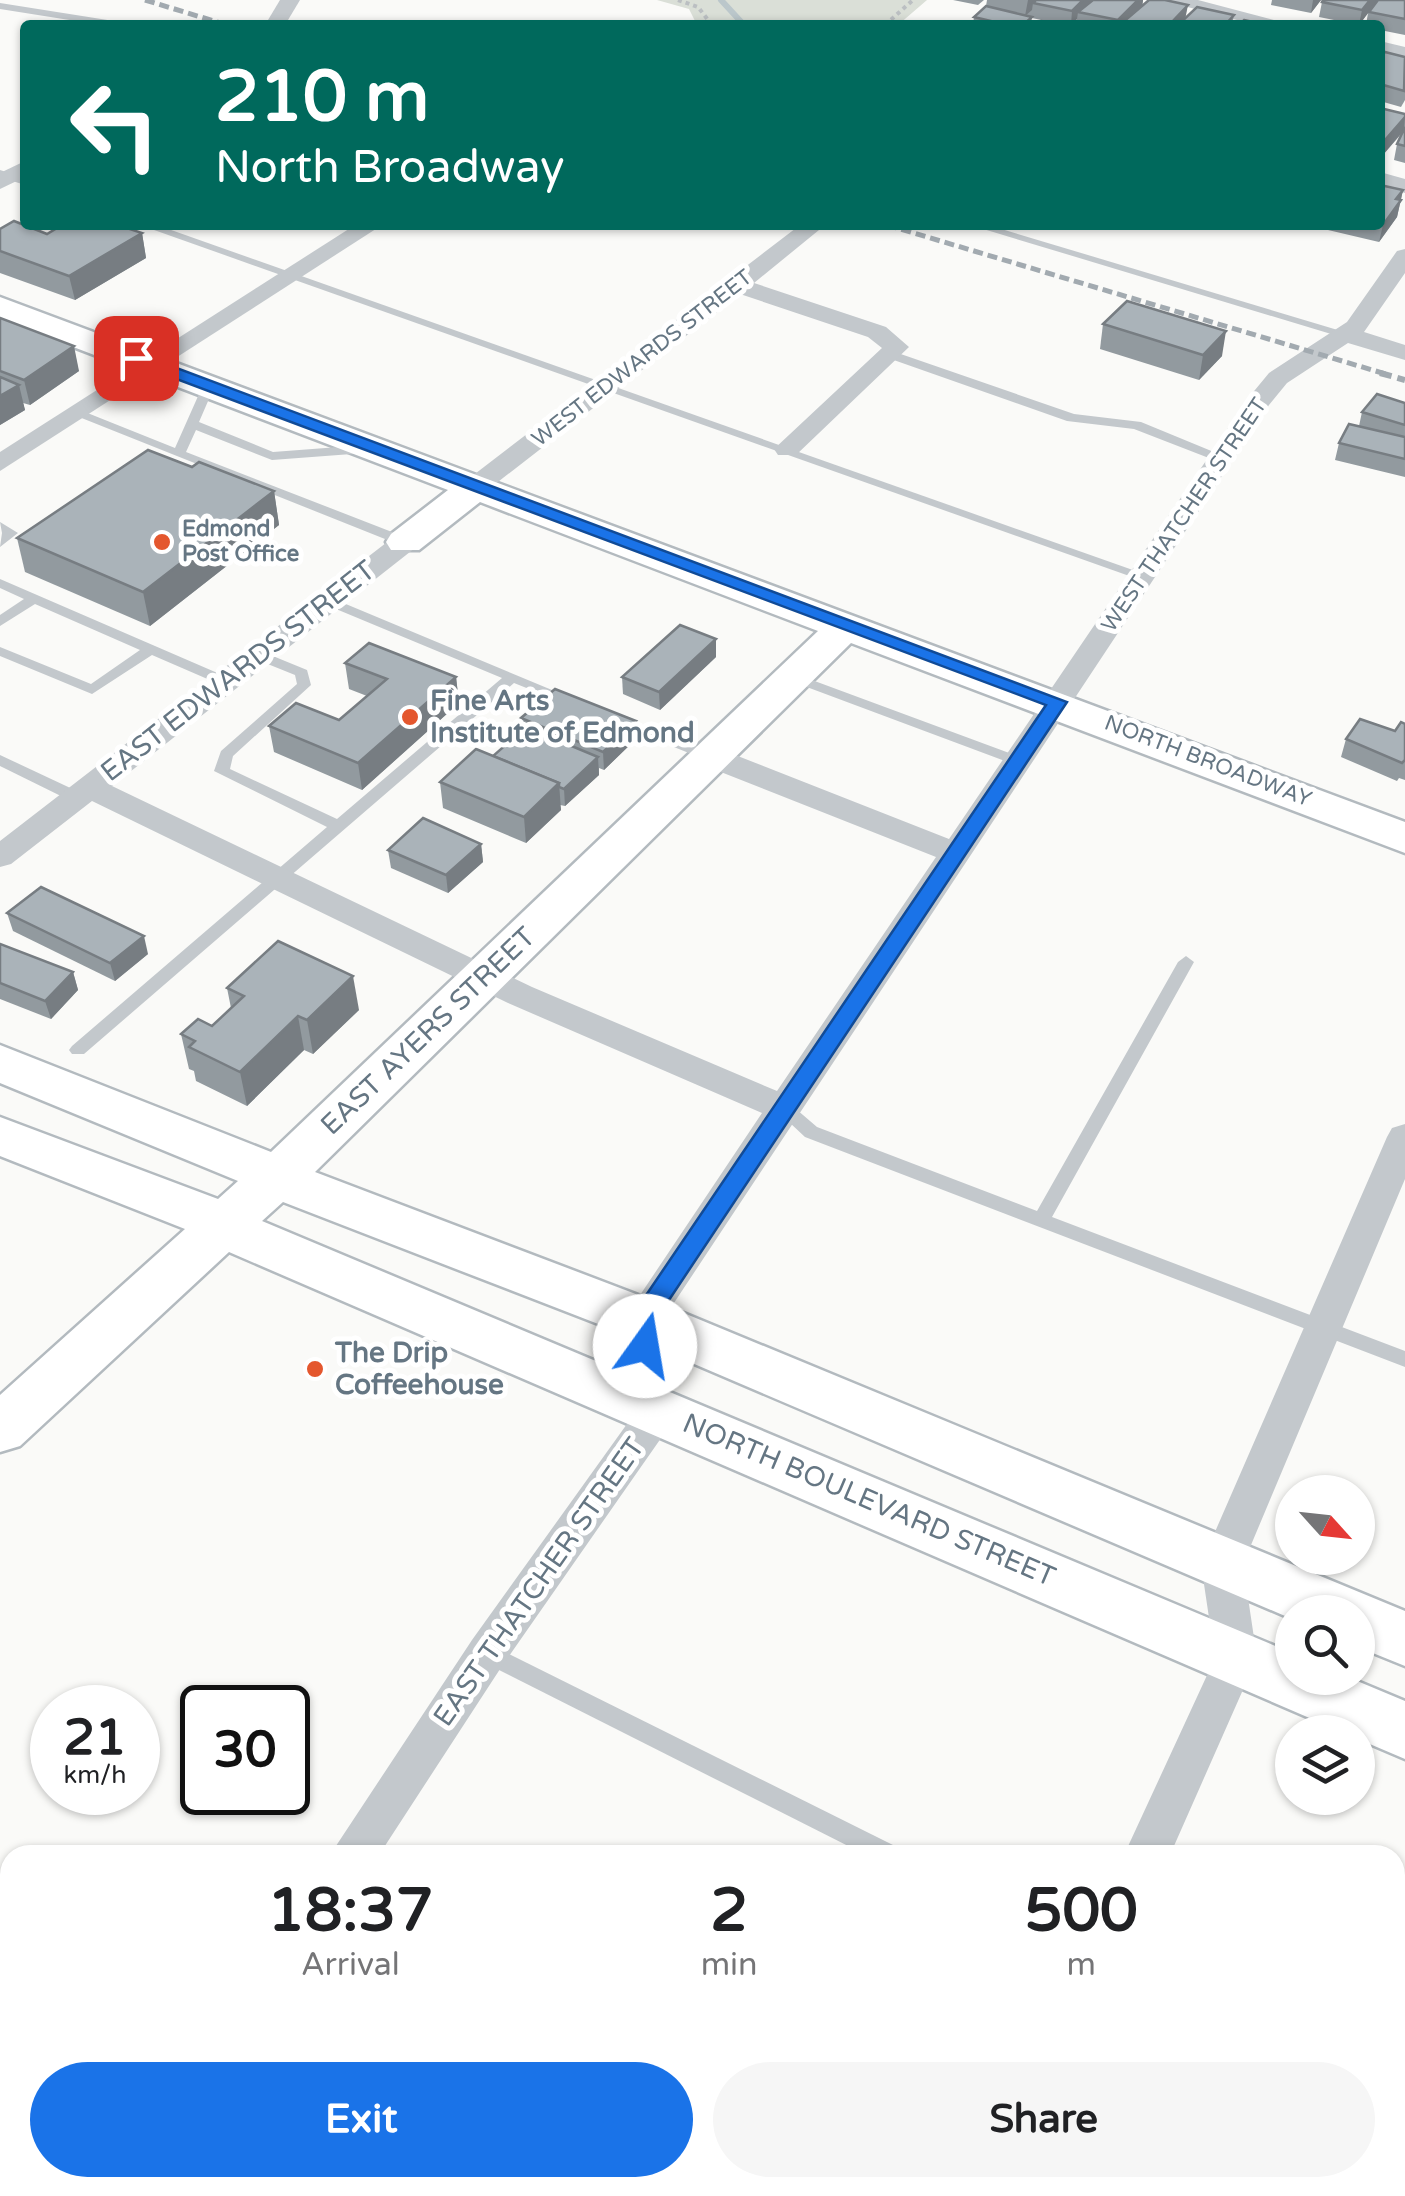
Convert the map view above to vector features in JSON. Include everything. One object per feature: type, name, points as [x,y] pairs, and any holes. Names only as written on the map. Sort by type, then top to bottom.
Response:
[{"type":"main road","name":"NORTH BROADWAY","points":[[0,307],[1057,702],[1405,838]]},
{"type":"main road","name":"EAST EDWARDS STREET","points":[[405,542],[476,486]]},
{"type":"main road","name":"EAST AYERS STREET","points":[[0,1428],[276,1176],[847,625]]},
{"type":"main road","points":[[0,1063],[643,1320],[1299,1595]]},
{"type":"main road","name":"NORTH BOULEVARD STREET","points":[[0,1136],[179,1202],[223,1226],[1405,1730]]},
{"type":"main road","points":[[1375,1626],[1405,1639]]},
{"type":"street","points":[[1171,0],[1261,20]]},
{"type":"street","points":[[0,462],[363,230]]},
{"type":"street","name":"WEST EDWARDS STREET","points":[[476,486],[808,230]]},
{"type":"street","name":"WEST THATCHER STREET","points":[[1057,702],[1219,457],[1278,378],[1345,334],[1367,314],[1405,256]]},
{"type":"street","points":[[736,285],[877,332],[897,347],[787,449]]},
{"type":"street","points":[[1345,334],[1405,353]]},
{"type":"street","name":"EAST EDWARDS STREET","points":[[0,856],[405,542]]},
{"type":"street","points":[[643,1320],[1057,702]]},
{"type":"street","points":[[708,756],[958,854]]},
{"type":"street","points":[[82,792],[278,878],[483,978],[783,1108]]},
{"type":"street","points":[[1152,1845],[1236,1658],[1222,1564],[1405,1138]]},
{"type":"street","name":"EAST THATCHER STREET","points":[[360,1845],[487,1652],[659,1410],[640,1385],[643,1320]]},
{"type":"lane","points":[[0,6],[88,20]]},
{"type":"lane","points":[[160,230],[1140,575]]},
{"type":"lane","points":[[994,230],[1345,334]]},
{"type":"lane","points":[[892,355],[1072,418],[1136,425],[1219,457]]},
{"type":"lane","points":[[179,454],[209,386]]},
{"type":"lane","points":[[75,413],[405,542]]},
{"type":"lane","points":[[192,424],[272,456],[376,448]]},
{"type":"lane","points":[[0,526],[11,533],[0,543]]},
{"type":"lane","points":[[1,584],[224,681]]},
{"type":"lane","points":[[0,622],[34,598]]},
{"type":"lane","points":[[329,600],[585,706]]},
{"type":"lane","points":[[0,651],[92,690],[151,650]]},
{"type":"lane","points":[[258,655],[302,674],[304,684],[226,754],[222,771],[338,826]]},
{"type":"lane","points":[[78,1050],[512,677]]},
{"type":"lane","points":[[793,677],[1018,761]]},
{"type":"lane","points":[[601,713],[708,756]]},
{"type":"lane","points":[[3,765],[82,792]]},
{"type":"lane","points":[[1041,1220],[1186,962]]},
{"type":"lane","points":[[783,1108],[811,1132],[1405,1359]]},
{"type":"lane","points":[[487,1652],[869,1845]]},
{"type":"path","points":[[678,0],[698,8],[708,20]]},
{"type":"path","points":[[891,20],[913,0]]},
{"type":"shaded area","points":[[657,0],[927,0],[904,20],[694,20],[689,9]]},
{"type":"building","points":[[1083,0],[1072,11],[1033,3]]},
{"type":"building","points":[[1093,0],[1138,0],[1118,20],[1078,12]]},
{"type":"building","points":[[1149,0],[1188,5],[1174,20],[1126,20]]},
{"type":"building","points":[[1323,0],[1370,0],[1362,10]]},
{"type":"building","points":[[1378,0],[1405,0],[1405,19],[1369,12]]},
{"type":"building","points":[[986,6],[1032,17],[986,20],[974,17]]},
{"type":"building","points":[[1197,7],[1234,15],[1230,20],[1183,20]]},
{"type":"building","points":[[1385,52],[1405,57],[1404,91],[1385,85]]},
{"type":"building","points":[[1385,109],[1405,117],[1385,140]]},
{"type":"building","points":[[1405,127],[1405,146],[1397,144]]},
{"type":"building","points":[[1385,186],[1403,190],[1396,199],[1401,200],[1385,222]]},
{"type":"building","points":[[14,221],[20,223],[20,230],[47,234],[54,230],[142,233],[69,276],[0,251],[0,229]]},
{"type":"building","points":[[1127,301],[1226,331],[1203,355],[1103,324]]},
{"type":"building","points":[[0,318],[74,346],[24,380],[0,371]]},
{"type":"building","points":[[0,377],[19,385],[0,396]]},
{"type":"building","points":[[1377,394],[1405,403],[1405,425],[1362,412]]},
{"type":"building","points":[[1349,424],[1405,437],[1405,459],[1339,443]]},
{"type":"building","points":[[148,450],[192,467],[199,462],[274,491],[143,592],[17,538]]},
{"type":"building","points":[[680,625],[716,639],[659,692],[622,677]]},
{"type":"building","points":[[369,643],[456,677],[358,763],[269,726],[296,703],[339,720],[387,679],[345,663]]},
{"type":"building","points":[[555,689],[636,721],[603,752],[521,718]]},
{"type":"building","points":[[1360,719],[1395,731],[1401,722],[1405,724],[1405,760],[1402,763],[1346,739]]},
{"type":"building","points":[[526,727],[598,757],[564,789],[559,783],[493,756]]},
{"type":"building","points":[[476,749],[559,783],[524,817],[440,782]]},
{"type":"building","points":[[423,818],[481,844],[446,875],[388,850]]},
{"type":"building","points":[[41,887],[144,936],[110,963],[7,913]]},
{"type":"building","points":[[278,941],[353,976],[307,1020],[298,1016],[240,1072],[189,1047],[195,1041],[181,1034],[198,1019],[212,1026],[244,996],[227,988]]},
{"type":"building","points":[[0,944],[73,972],[45,1001],[0,983]]},
{"type":"waterway","points":[[721,0],[739,20]]},
{"type":"railway","points":[[145,0],[211,20]]},
{"type":"railway","points":[[904,230],[1389,375]]},
{"type":"railway","points":[[1380,373],[1405,380]]},
{"type":"place","name":"Edmond Post Office","points":[[162,542]]},
{"type":"place","name":"Fine Arts Institute of Edmond","points":[[410,717]]},
{"type":"place","name":"The Drip Coffeehouse","points":[[315,1369]]},
{"type":"route","points":[[136,358],[1057,702],[643,1320],[645,1346]]}]
